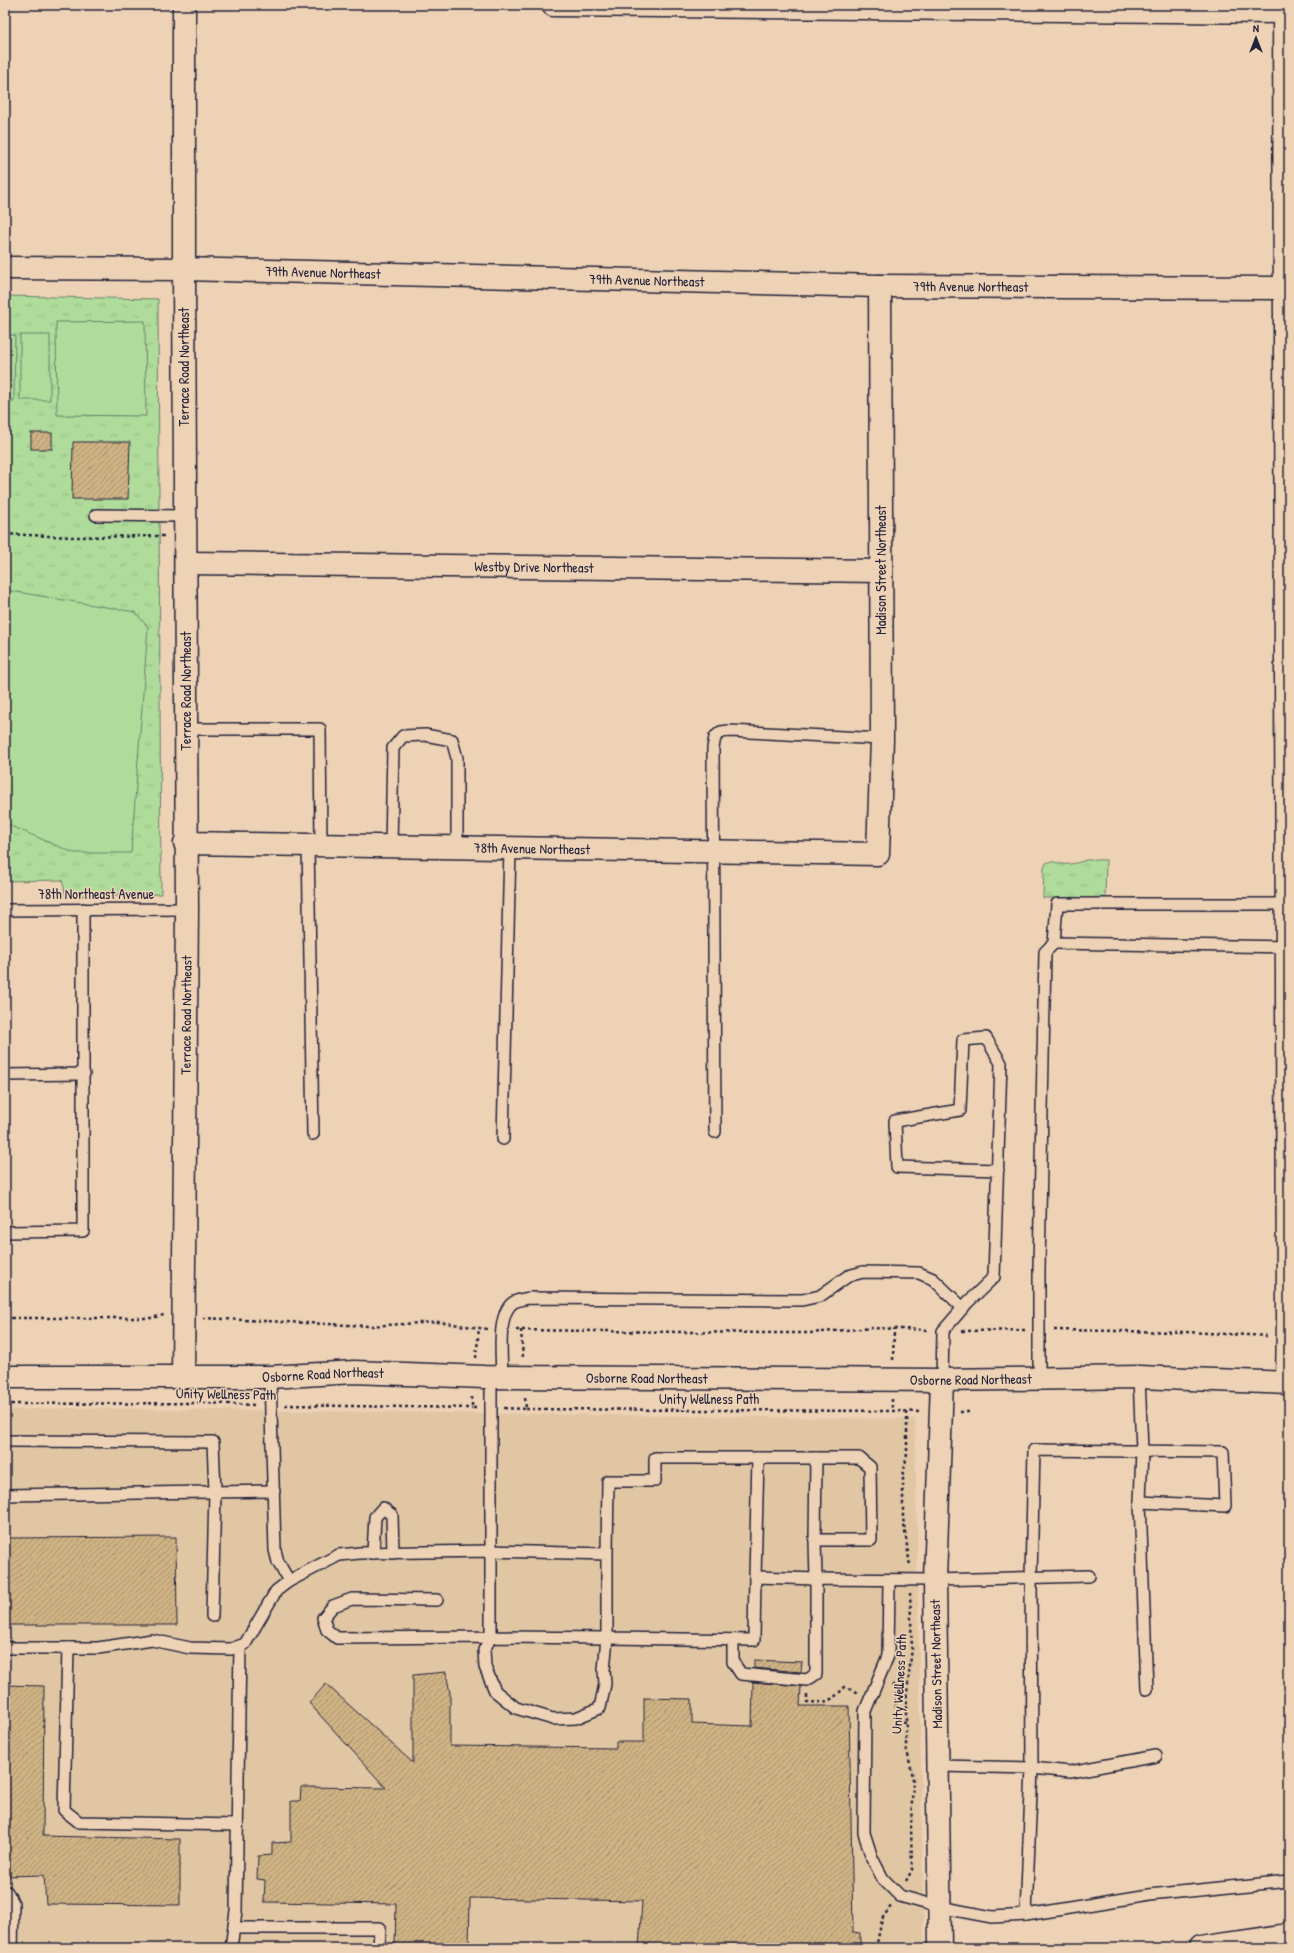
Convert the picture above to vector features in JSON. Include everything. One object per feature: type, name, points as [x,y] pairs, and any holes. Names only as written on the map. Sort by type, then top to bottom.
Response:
[{"type":"street","name":"Terrace Road Northeast","points":[[183,1377],[187,909],[184,5]]},
{"type":"street","points":[[553,5],[1284,9],[1287,288],[1288,1383]]},
{"type":"street","name":"79th Avenue Northeast","points":[[5,268],[184,269],[880,286],[1287,288]]},
{"type":"street","name":"Madison Street Northeast","points":[[878,854],[882,739],[880,286]]},
{"type":"street","name":"Westby Drive Northeast","points":[[186,563],[881,571]]},
{"type":"street","name":"78th Avenue Northeast","points":[[186,843],[878,854]]},
{"type":"street","name":"Osborne Road Northeast","points":[[5,1377],[270,1377],[354,1372],[496,1377],[942,1380],[1140,1377],[1288,1383]]},
{"type":"street","name":"Madison Street Northeast","points":[[940,1948],[936,1580],[942,1380]]},
{"type":"street","points":[[1200,1948],[1289,1935]]},
{"type":"lane","points":[[96,515],[186,516]]},
{"type":"lane","points":[[186,729],[320,729],[314,846],[314,1134]]},
{"type":"lane","points":[[715,1132],[713,748],[715,737],[722,732],[729,731],[882,739]]},
{"type":"lane","points":[[391,846],[393,748],[403,736],[425,734],[452,740],[457,758],[457,848]]},
{"type":"lane","points":[[503,1139],[510,848]]},
{"type":"lane","points":[[1039,1378],[1045,952],[1054,943],[1057,904],[1287,904]]},
{"type":"lane","name":"78th Northeast Avenue","points":[[5,910],[187,909]]},
{"type":"lane","points":[[5,1232],[83,1231],[83,910]]},
{"type":"lane","points":[[1054,943],[1287,947]]},
{"type":"lane","points":[[942,1380],[943,1331],[963,1308],[994,1277],[998,1170],[1001,1063],[986,1038],[962,1040],[960,1110],[895,1121],[897,1167],[998,1170]]},
{"type":"lane","points":[[5,1075],[84,1074]]},
{"type":"lane","points":[[815,1540],[871,1540],[870,1467],[859,1458],[655,1458],[655,1481],[608,1481],[607,1638],[604,1670],[605,1684],[600,1708],[576,1718],[553,1719],[516,1708],[495,1691],[485,1667],[484,1650],[491,1637],[490,1551],[496,1377],[504,1315],[513,1303],[528,1298],[802,1300],[820,1296],[848,1276],[863,1272],[919,1273],[933,1279],[963,1308]]},
{"type":"lane","points":[[270,1377],[275,1550],[278,1562],[289,1581]]},
{"type":"lane","points":[[1140,1377],[1142,1450],[1140,1502],[1147,1689]]},
{"type":"lane","points":[[5,1441],[213,1442],[215,1492],[212,1616]]},
{"type":"lane","points":[[1026,1915],[1032,1768],[1031,1578],[1034,1450],[1223,1452],[1225,1506],[1140,1502]]},
{"type":"lane","points":[[437,1600],[352,1599],[333,1606],[323,1618],[327,1630],[337,1638],[491,1637],[754,1640],[758,1458]]},
{"type":"lane","points":[[732,1640],[733,1662],[741,1674],[807,1680],[816,1674],[816,1458]]},
{"type":"lane","points":[[5,1495],[274,1492]]},
{"type":"lane","points":[[373,1553],[374,1517],[383,1508],[392,1515],[393,1553]]},
{"type":"lane","points":[[5,1648],[98,1648],[152,1640],[190,1648],[231,1649],[245,1644],[276,1591],[289,1581],[339,1555],[490,1551],[607,1554]]},
{"type":"lane","points":[[756,1577],[936,1580],[1089,1576]]},
{"type":"lane","points":[[889,1580],[888,1656],[865,1711],[864,1832],[872,1858],[884,1879],[898,1895],[939,1907],[992,1917],[1026,1915],[1149,1895],[1289,1881]]},
{"type":"lane","points":[[231,1948],[236,1910],[240,1646]]},
{"type":"lane","points":[[68,1648],[64,1810],[79,1822],[237,1825]]},
{"type":"lane","points":[[938,1766],[1032,1768],[1070,1772],[1156,1756]]},
{"type":"lane","points":[[5,1892],[7,1892],[13,1903],[12,1948]]},
{"type":"lane","points":[[234,1928],[380,1928],[379,1948]]},
{"type":"path","points":[[5,534],[72,537],[166,536]]},
{"type":"path","points":[[5,1318],[152,1318],[164,1315],[369,1326],[438,1322],[479,1328],[501,1329],[809,1333],[872,1328],[943,1331],[1039,1330],[1288,1335]]},
{"type":"path","name":"Unity Wellness Path","points":[[5,1404],[205,1403],[472,1408]]},
{"type":"path","name":"Unity Wellness Path","points":[[526,1409],[892,1411]]},
{"type":"path","name":"Unity Wellness Path","points":[[876,1948],[882,1919],[912,1870],[911,1826],[913,1777],[906,1746],[906,1702],[912,1648],[911,1567],[908,1562],[903,1518],[903,1476],[907,1454],[907,1412]]},
{"type":"shaded area","points":[[73,1408],[915,1419],[924,1948],[5,1948],[5,1410]]},
{"type":"green space","points":[[5,296],[158,299],[161,894],[66,896],[62,880],[5,881]]},
{"type":"green space","points":[[145,321],[146,416],[57,415],[56,322]]},
{"type":"green space","points":[[5,335],[15,335],[14,401],[5,401]]},
{"type":"green space","points":[[20,335],[50,335],[50,400],[20,400]]},
{"type":"green space","points":[[5,590],[135,612],[148,627],[131,853],[74,853],[11,826],[5,821]]},
{"type":"green space","points":[[1086,860],[1106,860],[1105,898],[1043,898],[1044,868],[1046,863],[1053,862],[1068,864]]},
{"type":"building","points":[[31,433],[52,433],[52,449],[31,449]]},
{"type":"building","points":[[73,442],[130,442],[128,499],[72,499]]},
{"type":"building","points":[[176,1537],[177,1625],[5,1625],[5,1538]]},
{"type":"building","points":[[754,1660],[802,1662],[801,1672],[754,1668]]},
{"type":"building","points":[[446,1672],[450,1693],[450,1746],[616,1748],[616,1742],[644,1742],[644,1698],[692,1699],[692,1724],[752,1726],[753,1682],[801,1686],[800,1706],[849,1706],[853,1932],[860,1933],[860,1948],[775,1948],[728,1945],[728,1948],[639,1948],[642,1901],[470,1898],[469,1948],[395,1948],[396,1904],[264,1902],[265,1880],[257,1879],[258,1856],[272,1855],[272,1843],[291,1842],[291,1801],[300,1801],[301,1787],[386,1788],[309,1703],[326,1684],[413,1763],[413,1675]]},
{"type":"building","points":[[5,1685],[44,1686],[43,1836],[180,1839],[180,1905],[46,1904],[44,1875],[5,1876]]}]
